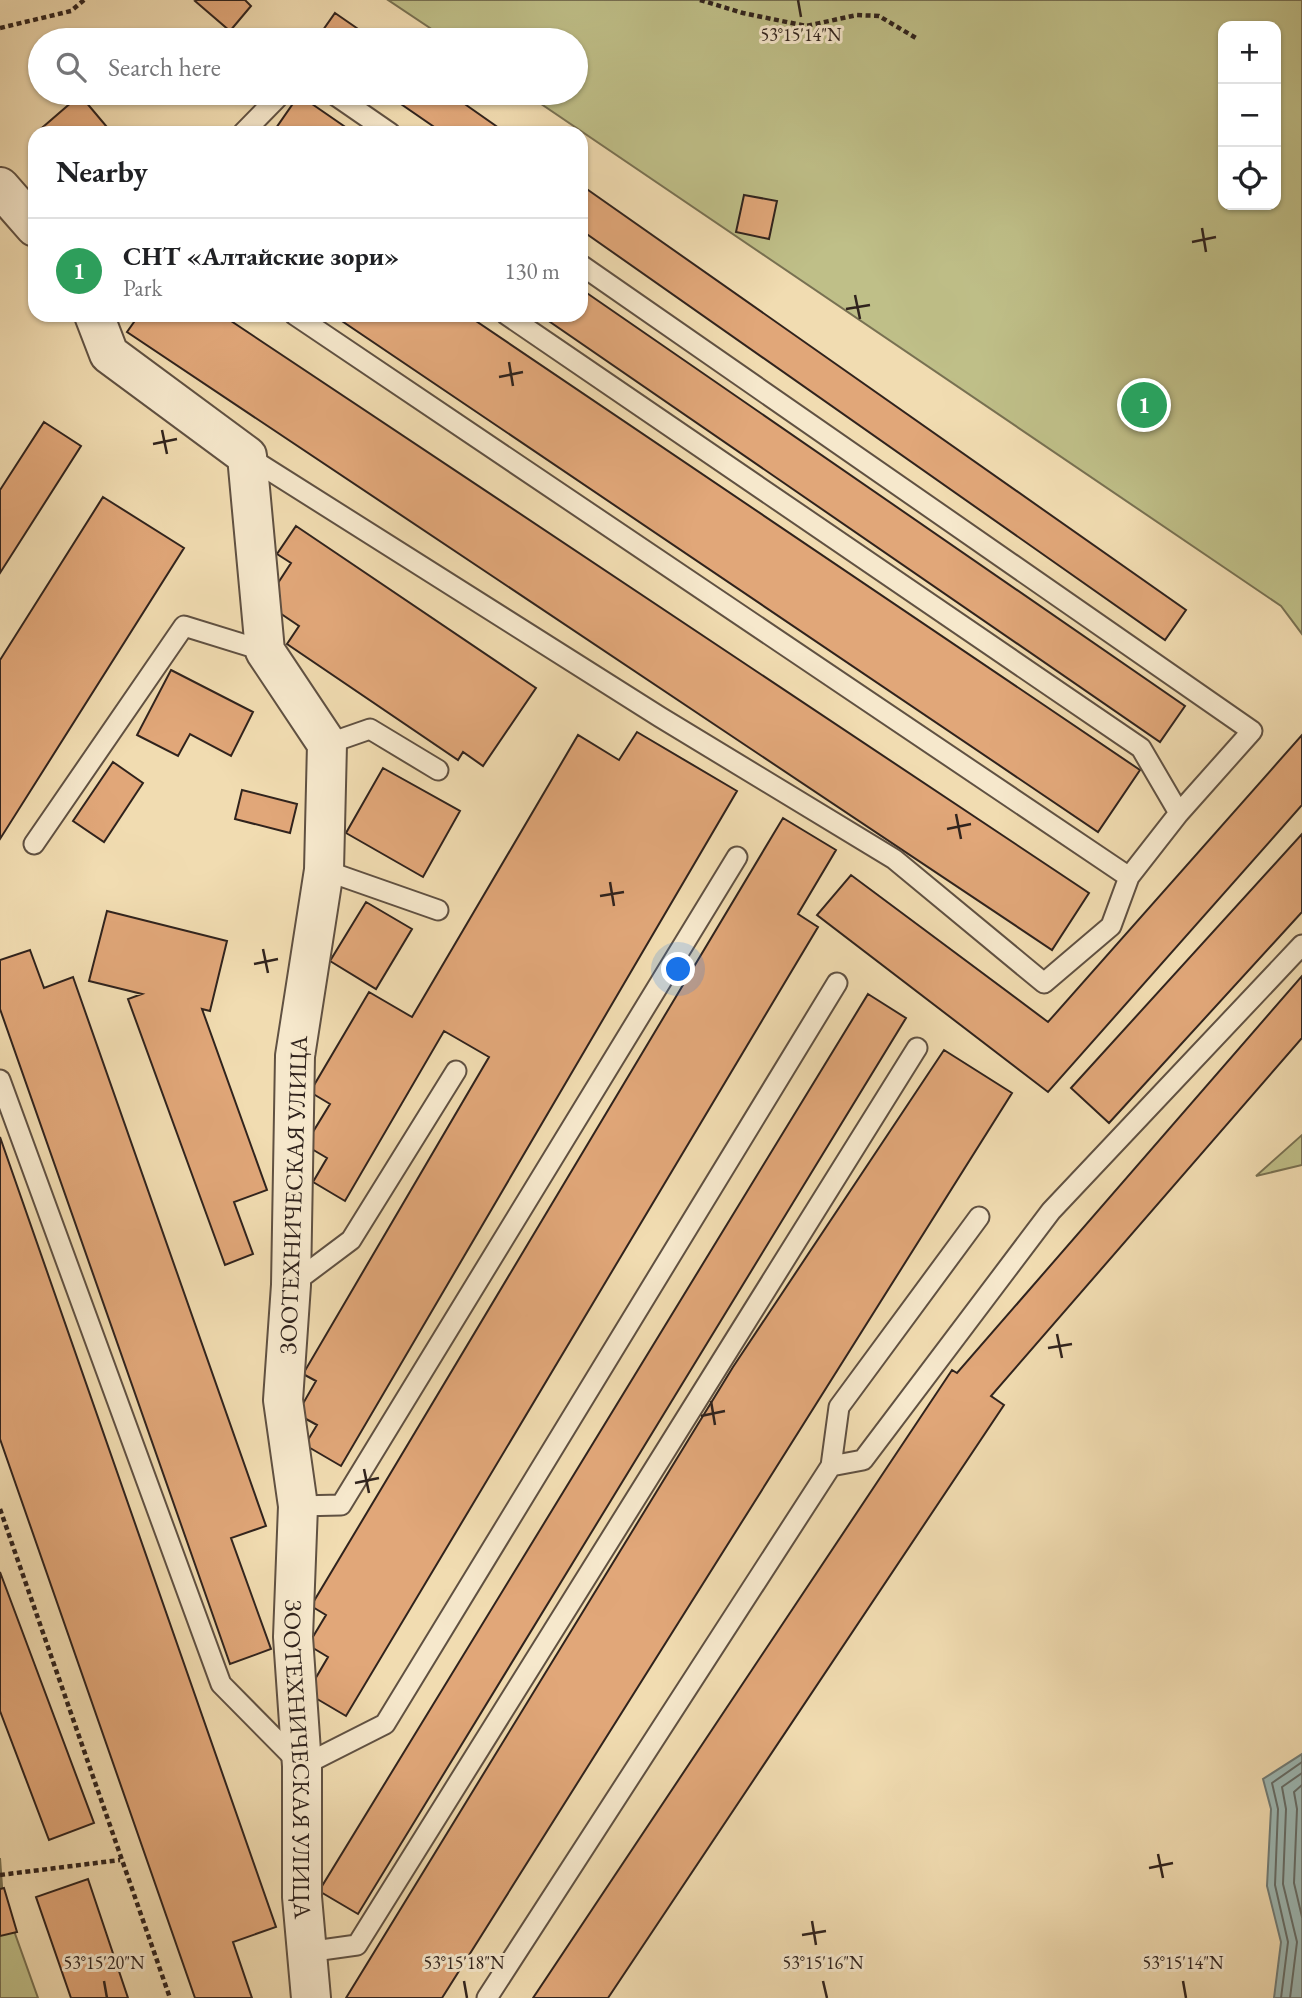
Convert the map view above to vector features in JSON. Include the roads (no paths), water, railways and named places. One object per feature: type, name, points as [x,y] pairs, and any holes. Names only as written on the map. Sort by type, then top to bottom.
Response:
[{"type":"street","points":[[0,187],[28,219]]},
{"type":"street","points":[[97,322],[109,354],[247,456],[265,651],[327,744]]},
{"type":"street","name":"ЗООТЕХНИЧЕСКАЯ УЛИЦА","points":[[311,1998],[302,1897],[302,1766],[293,1637],[298,1506],[283,1400],[291,1286],[295,1056],[324,870],[327,744]]},
{"type":"lane","points":[[250,126],[270,105]]},
{"type":"lane","points":[[349,105],[380,126]]},
{"type":"lane","points":[[247,456],[660,717],[894,859],[1044,983],[1111,926],[1129,877],[1179,813],[1252,731],[588,270]]},
{"type":"lane","points":[[305,322],[1129,877]]},
{"type":"lane","points":[[517,322],[1141,748],[1179,813]]},
{"type":"lane","points":[[34,844],[184,626],[265,651]]},
{"type":"lane","points":[[327,744],[370,729],[438,770]]},
{"type":"lane","points":[[298,1506],[341,1505],[737,857]]},
{"type":"lane","points":[[324,870],[438,910]]},
{"type":"lane","points":[[831,1466],[863,1460],[1052,1211],[1302,945]]},
{"type":"lane","points":[[0,1080],[221,1684],[302,1766],[385,1724],[837,983]]},
{"type":"lane","points":[[307,1952],[357,1945],[917,1048]]},
{"type":"lane","points":[[291,1286],[351,1240],[456,1071]]},
{"type":"lane","points":[[486,1998],[831,1466],[839,1407],[979,1217]]},
{"type":"water","points":[[1302,1754],[1302,1998],[1274,1998],[1281,1942],[1267,1886],[1271,1809],[1263,1779]]},
{"type":"place","name":"СНТ «Алтайские зори»","points":[[1144,405]]}]
